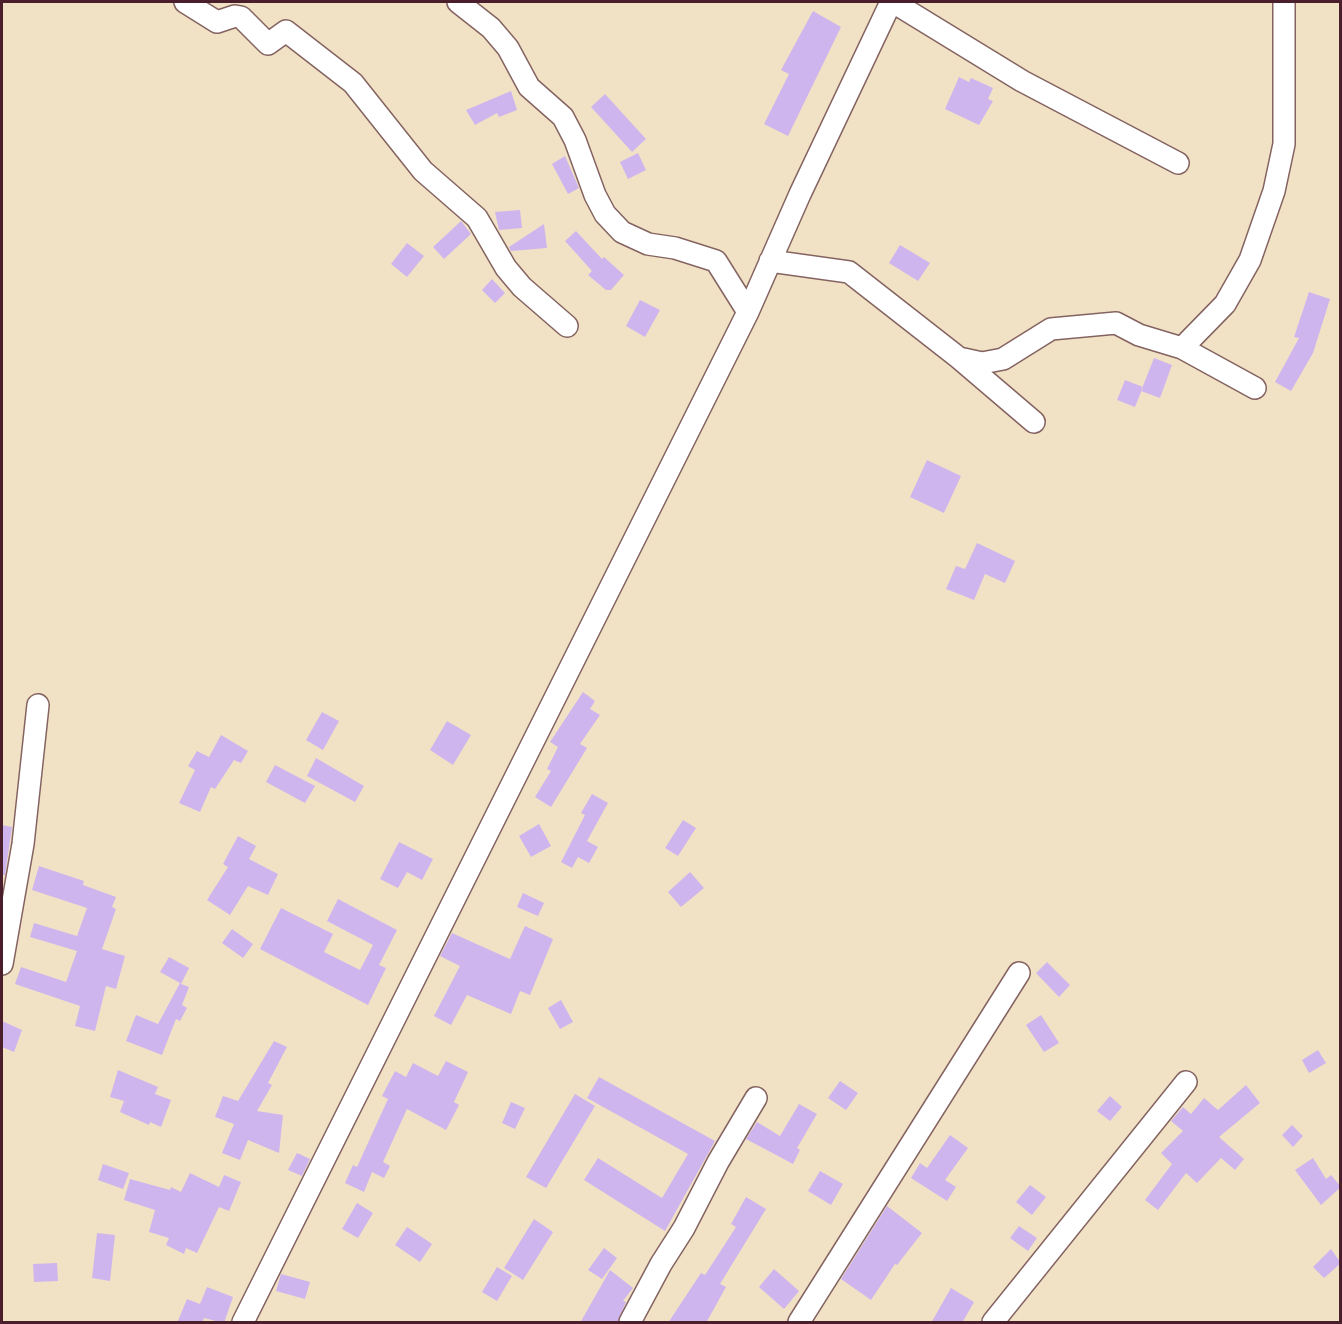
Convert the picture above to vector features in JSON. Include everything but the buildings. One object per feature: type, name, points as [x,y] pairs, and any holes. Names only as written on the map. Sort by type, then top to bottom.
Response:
[{"type":"street","points":[[185,2],[216,22],[235,16],[241,17],[268,44],[286,31],[353,83],[423,171],[477,218],[512,274],[567,326]]},
{"type":"street","points":[[458,2],[491,28],[508,48],[529,87],[563,117],[575,140],[595,195],[605,214],[622,232],[648,244],[675,248],[716,261],[748,312]]},
{"type":"street","points":[[243,1323],[748,312],[892,2],[1022,81],[1178,163]]},
{"type":"street","points":[[1182,348],[1225,303],[1250,260],[1274,191],[1284,144],[1284,2]]},
{"type":"street","points":[[771,261],[849,272],[959,358],[1034,422]]},
{"type":"street","points":[[959,358],[982,363],[1003,359],[1051,329],[1116,323],[1139,335],[1182,348],[1255,388]]},
{"type":"street","points":[[2,964],[23,844],[38,705]]},
{"type":"street","points":[[799,1323],[1019,973]]},
{"type":"street","points":[[993,1323],[1186,1082]]},
{"type":"street","points":[[630,1323],[661,1264],[684,1228],[718,1162],[756,1098]]}]
